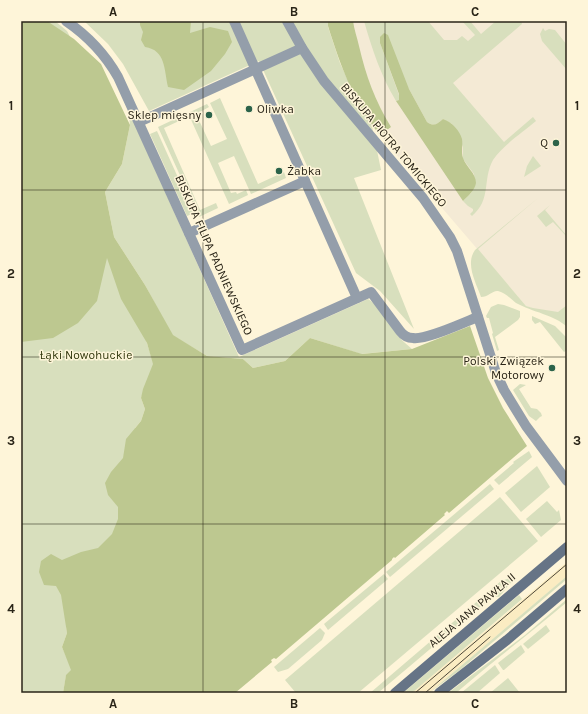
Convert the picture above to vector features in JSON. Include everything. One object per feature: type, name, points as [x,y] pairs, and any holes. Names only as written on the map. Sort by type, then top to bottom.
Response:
[{"type":"main road","name":"ALEJA JANA PAWŁA II","points":[[394,693],[567,546]]},
{"type":"main road","points":[[439,693],[507,640],[567,589]]},
{"type":"street","name":"BISKUPA FILIPA PADNIEWSKIEGO","points":[[66,21],[88,37],[107,60],[118,77],[242,350],[371,292],[400,331],[404,335],[413,338],[430,335],[478,317]]},
{"type":"street","points":[[234,21],[254,69],[357,298]]},
{"type":"street","name":"BISKUPA PIOTRA TOMICKIEGO","points":[[287,21],[302,48],[324,81],[423,198],[450,237],[457,251],[496,373],[504,390],[526,426],[567,481]]},
{"type":"street","points":[[139,122],[302,48]]},
{"type":"street","points":[[189,234],[305,181]]},
{"type":"shaded area","points":[[328,21],[567,21],[567,307],[556,316],[526,306],[372,126]]},
{"type":"shaded area","points":[[567,562],[567,576],[429,693],[412,693]]},
{"type":"green space","name":"Łąki Nowohuckie","points":[[21,21],[55,21],[67,31],[82,60],[77,88],[118,253],[154,365],[141,398],[145,409],[141,421],[135,428],[130,511],[66,624],[67,633],[62,647],[72,670],[66,676],[63,693],[21,693]]},
{"type":"green space","points":[[21,21],[47,21],[74,39],[101,64],[130,125],[122,164],[105,192],[114,237],[145,285],[173,335],[207,356],[243,359],[253,368],[285,361],[310,338],[362,354],[412,349],[470,326],[488,378],[503,408],[527,446],[449,513],[447,511],[444,514],[445,515],[395,558],[394,557],[276,659],[274,658],[271,660],[272,662],[235,693],[63,693],[66,675],[71,670],[62,647],[67,633],[61,595],[56,586],[44,585],[39,572],[41,561],[51,554],[62,560],[81,552],[98,548],[112,534],[118,519],[118,507],[108,495],[105,483],[111,472],[123,458],[126,439],[141,421],[145,409],[141,398],[153,364],[147,343],[121,299],[107,258],[97,301],[78,323],[53,338],[21,342]]},
{"type":"green space","points":[[84,21],[328,21],[328,27],[340,63],[358,102],[372,126],[381,170],[354,178],[414,329],[380,291],[356,273],[259,61],[149,111],[123,64],[108,44]]},
{"type":"green space","points":[[140,21],[191,21],[190,33],[210,27],[228,31],[232,42],[225,54],[211,71],[184,90],[168,87],[165,68],[160,56],[152,49],[145,47],[141,40],[143,32]]},
{"type":"green space","points":[[328,21],[353,21],[368,78],[380,108],[391,127],[380,135],[355,97],[343,69],[328,26]]},
{"type":"green space","points":[[364,21],[428,21],[444,40],[457,40],[462,36],[468,41],[475,35],[462,21],[470,21],[481,34],[496,21],[521,21],[522,24],[453,83],[504,142],[533,117],[536,121],[507,144],[493,160],[488,175],[485,196],[478,210],[472,216],[470,214],[473,209],[463,201],[471,193],[475,185],[474,174],[463,159],[463,147],[452,124],[443,119],[435,124],[427,122],[409,89],[380,43],[399,95],[399,100],[396,101],[377,62]]},
{"type":"green space","points":[[543,28],[545,31],[549,29],[555,30],[567,45],[567,70],[542,41],[540,34]]},
{"type":"green space","points":[[384,33],[388,35],[409,89],[427,122],[435,124],[443,119],[446,120],[461,136],[463,158],[476,179],[473,190],[463,201],[396,101],[399,100],[399,94],[380,43],[380,37]]},
{"type":"green space","points":[[220,98],[258,184],[284,172],[286,178],[251,194],[234,156],[218,163],[231,193],[236,192],[237,194],[246,190],[248,195],[229,204],[188,113],[207,104],[209,107],[200,112],[201,114],[197,116],[211,146],[227,139],[210,103]]},
{"type":"green space","points":[[129,117],[132,118],[239,357],[368,299],[377,306],[396,333],[412,349],[361,354],[310,338],[285,361],[253,368],[243,359],[207,356],[172,335],[145,285],[114,237],[105,192],[122,164],[130,125]]},
{"type":"green space","points":[[177,118],[179,121],[164,128],[200,210],[216,203],[218,208],[199,217],[158,127]]},
{"type":"green space","points":[[157,131],[194,213],[187,216],[150,134]]},
{"type":"green space","points":[[533,156],[541,166],[524,177],[527,166]]},
{"type":"green space","points":[[538,198],[478,249],[526,306],[558,312],[567,305],[567,327],[556,319],[516,303],[500,292],[492,292],[481,297],[472,274],[471,261],[475,250]]},
{"type":"green space","points":[[550,205],[545,210],[567,237],[553,222],[546,227],[537,216]]},
{"type":"green space","points":[[498,304],[520,311],[520,317],[495,337],[499,350],[497,351],[489,318],[486,316],[491,307]]},
{"type":"green space","points":[[532,316],[555,326],[567,338],[567,350],[564,352],[540,322],[535,324],[532,320]]},
{"type":"green space","points":[[520,384],[526,385],[519,389],[531,408],[537,409],[541,413],[542,416],[536,421],[529,416],[513,390]]},
{"type":"green space","points":[[529,451],[532,457],[499,485],[494,480],[514,463],[513,462]]},
{"type":"green space","points":[[537,466],[550,487],[521,512],[505,493]]},
{"type":"green space","points":[[490,484],[494,489],[390,577],[386,572]]},
{"type":"green space","points":[[500,497],[538,541],[358,693],[296,693],[285,680]]},
{"type":"green space","points":[[547,501],[557,512],[559,510],[561,520],[541,537],[526,519]]},
{"type":"green space","points":[[384,574],[388,579],[328,630],[324,624]]},
{"type":"green space","points":[[567,576],[567,579],[460,670],[429,693]]},
{"type":"green space","points":[[513,577],[514,579],[499,597],[493,596],[378,693],[370,693],[501,581]]},
{"type":"green space","points":[[519,595],[522,599],[412,693],[403,693]]},
{"type":"green space","points":[[567,599],[567,602],[456,693],[448,693],[525,635]]},
{"type":"green space","points":[[546,625],[550,631],[528,649],[523,644]]},
{"type":"green space","points":[[320,628],[325,633],[322,640],[288,669],[278,672],[274,667]]},
{"type":"green space","points":[[521,645],[525,652],[503,670],[498,663]]},
{"type":"green space","points":[[495,665],[500,673],[477,693],[461,693]]},
{"type":"green space","points":[[508,678],[520,693],[490,693]]},
{"type":"tram line","points":[[415,693],[567,564]]},
{"type":"tram line","points":[[425,693],[490,637]]},
{"type":"place","name":"Oliwka","points":[[249,109]]},
{"type":"place","name":"Sklep mięsny","points":[[209,115]]},
{"type":"place","name":"Q","points":[[556,143]]},
{"type":"place","name":"Żabka","points":[[279,171]]},
{"type":"place","name":"Polski Związek Motorowy","points":[[552,368]]}]
